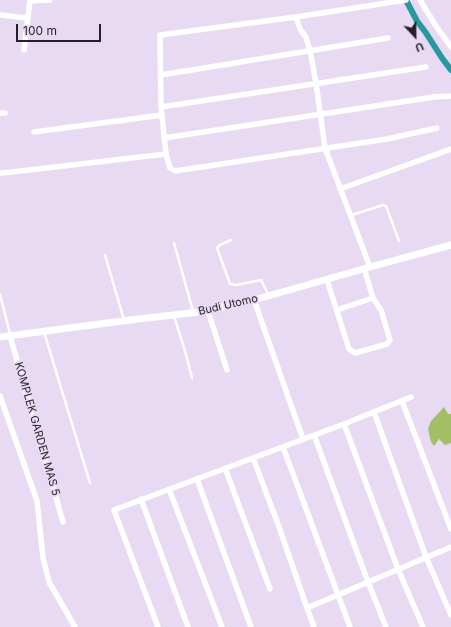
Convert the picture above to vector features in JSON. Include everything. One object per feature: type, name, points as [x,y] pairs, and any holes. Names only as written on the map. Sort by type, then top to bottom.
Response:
[{"type":"street","points":[[24,50],[30,1],[50,0]]},
{"type":"street","points":[[404,0],[296,17],[160,35],[162,115],[166,154],[170,168],[175,171],[387,139],[437,128]]},
{"type":"street","points":[[420,0],[448,39],[451,47]]},
{"type":"street","points":[[0,15],[28,18]]},
{"type":"street","points":[[296,17],[300,30],[306,37],[310,51],[316,83],[324,148],[351,215],[367,267],[373,298],[381,310],[390,340],[387,344],[355,353],[349,349],[327,280]]},
{"type":"street","points":[[161,75],[388,38]]},
{"type":"street","points":[[162,107],[426,67]]},
{"type":"street","points":[[164,138],[434,97],[451,96]]},
{"type":"street","points":[[34,132],[162,115]]},
{"type":"street","points":[[340,189],[451,149]]},
{"type":"street","points":[[0,173],[166,154]]},
{"type":"street","name":"Budi Utomo","points":[[0,337],[208,311],[269,296],[367,267],[451,245]]},
{"type":"street","points":[[337,310],[373,298]]},
{"type":"street","points":[[254,300],[303,439]]},
{"type":"street","points":[[208,311],[227,370]]},
{"type":"street","name":"KOMPLEK GARDEN MAS 5","points":[[10,336],[63,522]]},
{"type":"street","points":[[0,396],[37,501],[43,558],[49,582],[75,627]]},
{"type":"street","points":[[158,627],[114,510],[344,424],[411,397]]},
{"type":"street","points":[[402,401],[451,529]]},
{"type":"street","points":[[374,412],[426,557],[451,615]]},
{"type":"street","points":[[344,424],[398,569],[422,627]]},
{"type":"street","points":[[314,435],[386,627]]},
{"type":"street","points":[[283,447],[350,627]]},
{"type":"street","points":[[253,458],[314,627]]},
{"type":"street","points":[[225,468],[270,589]]},
{"type":"street","points":[[197,478],[251,627]]},
{"type":"street","points":[[169,489],[222,627]]},
{"type":"street","points":[[141,500],[188,627]]},
{"type":"street","points":[[307,608],[451,547]]},
{"type":"lane","points":[[351,215],[383,205],[386,206],[399,241]]},
{"type":"lane","points":[[231,240],[217,248],[230,284],[236,285],[261,280],[269,296]]},
{"type":"lane","points":[[174,243],[194,313]]},
{"type":"lane","points":[[105,255],[124,321]]},
{"type":"lane","points":[[0,294],[10,336]]},
{"type":"lane","points":[[173,316],[185,351],[192,378]]},
{"type":"lane","points":[[44,332],[90,483]]},
{"type":"green space","points":[[444,407],[448,414],[451,414],[451,443],[445,445],[439,439],[434,446],[431,442],[428,429],[431,421]]},
{"type":"waterway","points":[[406,0],[417,21],[451,70]]}]
